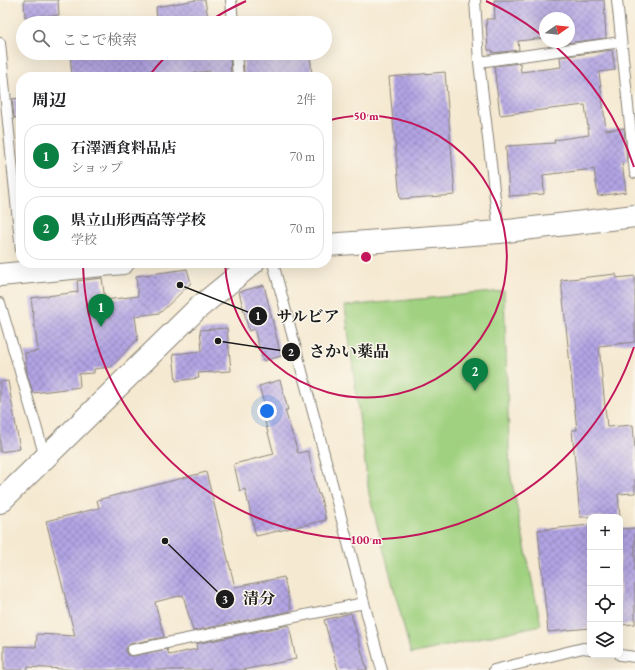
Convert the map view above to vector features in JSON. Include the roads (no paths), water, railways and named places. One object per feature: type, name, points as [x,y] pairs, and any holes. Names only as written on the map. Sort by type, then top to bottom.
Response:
[{"type":"street","points":[[332,245],[499,232],[635,216]]},
{"type":"street","points":[[0,275],[23,268]]},
{"type":"street","points":[[0,502],[197,309],[247,268]]},
{"type":"lane","points":[[231,0],[232,16]]},
{"type":"lane","points":[[475,0],[479,62],[499,232]]},
{"type":"lane","points":[[617,0],[621,42],[631,94],[635,173]]},
{"type":"lane","points":[[479,62],[621,42]]},
{"type":"lane","points":[[0,43],[16,201]]},
{"type":"lane","points":[[237,60],[238,72]]},
{"type":"lane","points":[[274,268],[382,670]]},
{"type":"lane","points":[[0,303],[45,458]]},
{"type":"lane","points":[[132,650],[364,603]]},
{"type":"lane","points":[[494,670],[582,648],[587,649]]},
{"type":"lane","points":[[623,655],[635,657]]},
{"type":"place","name":"サルビア","points":[[180,285]]},
{"type":"place","name":"石澤酒食料品店","points":[[101,327]]},
{"type":"place","name":"さかい薬品","points":[[218,341]]},
{"type":"place","name":"県立山形西高等学校","points":[[475,391]]},
{"type":"place","name":"清分","points":[[165,541]]}]
